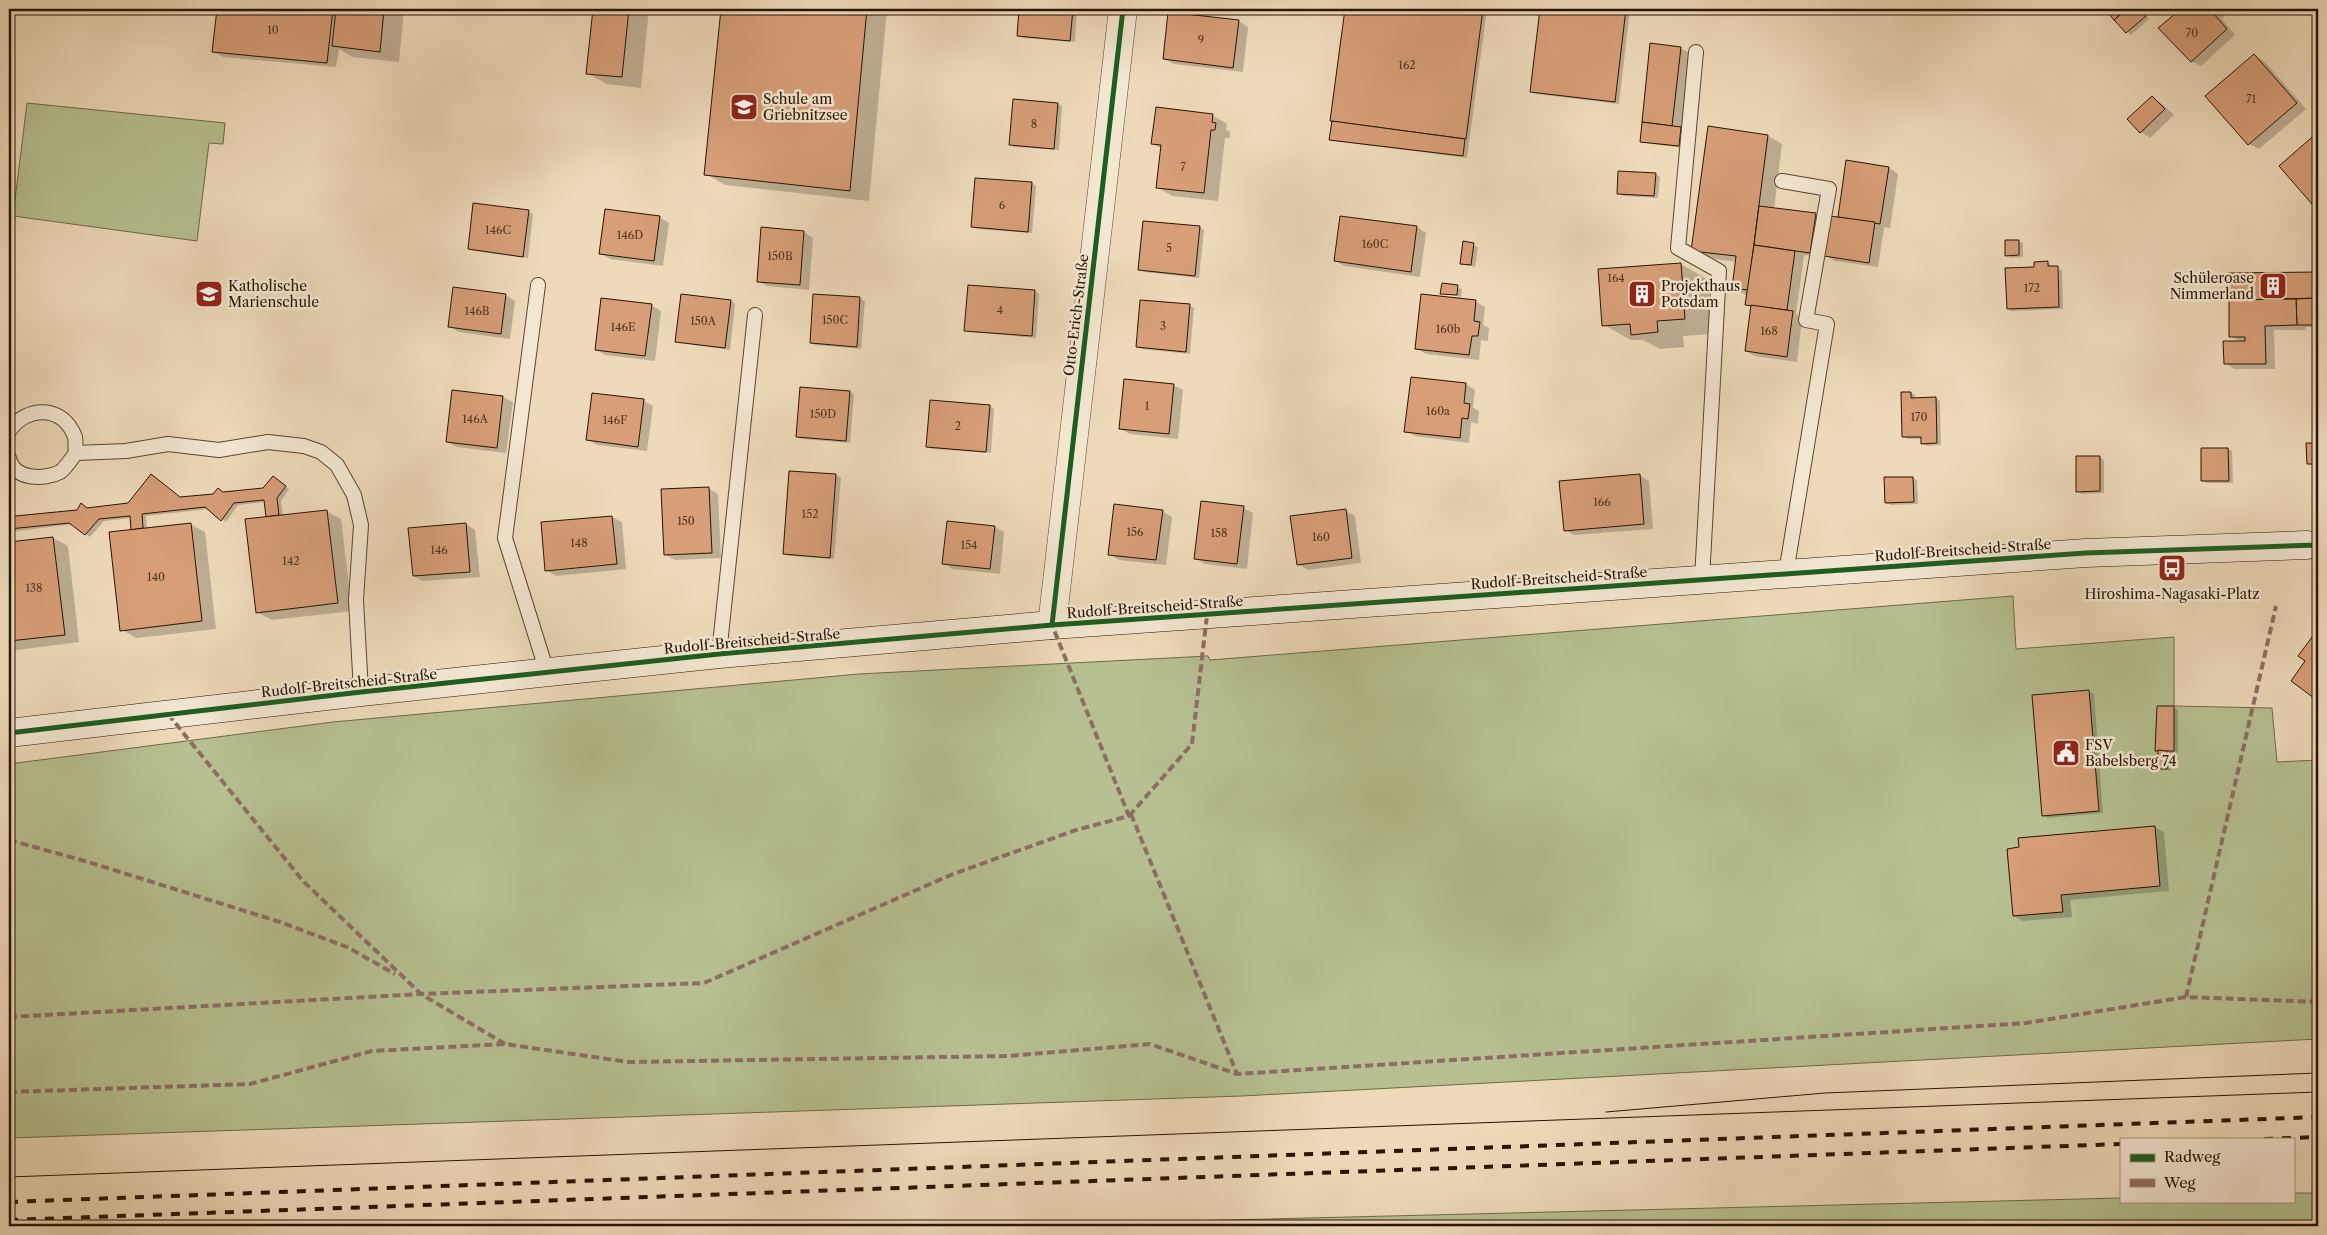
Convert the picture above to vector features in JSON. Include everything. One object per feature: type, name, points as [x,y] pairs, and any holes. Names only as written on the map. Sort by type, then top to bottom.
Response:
[{"type":"street","name":"Otto-Erich-Straße","points":[[1052,625],[1123,9]]},
{"type":"street","name":"Rudolf-Breitscheid-Straße","points":[[9,733],[362,692],[720,654],[1052,625],[2120,551],[2307,545]]},
{"type":"lane","points":[[1696,52],[1678,248],[1718,271],[1702,579]]},
{"type":"lane","points":[[1782,181],[1829,188],[1806,320],[1827,324],[1790,538],[1786,573]]},
{"type":"lane","points":[[538,285],[505,538],[547,672]]},
{"type":"lane","name":"Rudolf-Breitscheid-Straße","points":[[720,654],[755,315]]},
{"type":"lane","points":[[9,431],[16,420],[30,413],[51,413],[66,422],[75,438],[76,453],[62,471],[41,478],[23,475],[10,464],[9,458]]},
{"type":"lane","name":"Rudolf-Breitscheid-Straße","points":[[76,453],[126,451],[168,444],[220,450],[268,442],[304,446],[321,452],[337,465],[354,495],[361,525],[356,600],[362,692]]},
{"type":"green space","points":[[27,103],[225,123],[223,144],[209,143],[197,241],[13,216]]},
{"type":"green space","points":[[2013,596],[2016,649],[2174,637],[2174,706],[2272,708],[2277,762],[2318,760],[2318,1039],[1242,1096],[9,1138],[9,764],[333,722],[859,674],[1208,656],[1210,660]]},
{"type":"green space","points":[[2294,1193],[2318,1193],[2318,1226],[983,1226],[2120,1198],[2120,1202],[2294,1202]]},
{"type":"building","points":[[217,9],[333,9],[327,63],[212,52]]},
{"type":"building","points":[[336,9],[384,9],[380,52],[332,46]]},
{"type":"building","points":[[593,9],[629,9],[622,77],[586,74]]},
{"type":"building","points":[[721,9],[867,9],[850,191],[704,175]]},
{"type":"building","points":[[1019,9],[1073,9],[1070,41],[1017,36]]},
{"type":"building","points":[[1345,9],[1483,9],[1466,139],[1330,121]]},
{"type":"building","points":[[1540,9],[1626,9],[1615,102],[1530,92]]},
{"type":"building","points":[[2105,9],[2127,9],[2114,20]]},
{"type":"building","points":[[2127,9],[2139,9],[2146,16],[2126,33],[2114,20]]},
{"type":"building","points":[[2181,9],[2213,9],[2215,11],[2213,13],[2227,29],[2191,62],[2158,28]]},
{"type":"building","points":[[1168,12],[1239,20],[1233,68],[1163,59]]},
{"type":"building","points":[[1650,43],[1681,47],[1672,126],[1642,122]]},
{"type":"building","points":[[2254,54],[2297,103],[2248,145],[2205,96]]},
{"type":"building","points":[[2152,96],[2165,109],[2140,133],[2127,119]]},
{"type":"building","points":[[1013,99],[1058,103],[1054,149],[1009,145]]},
{"type":"building","points":[[1156,107],[1213,114],[1212,122],[1216,123],[1215,130],[1211,130],[1204,193],[1156,188],[1161,145],[1151,144]]},
{"type":"building","points":[[1332,121],[1465,139],[1463,156],[1329,140]]},
{"type":"building","points":[[1642,122],[1681,127],[1679,146],[1640,142]]},
{"type":"building","points":[[1708,126],[1768,135],[1748,290],[1732,288],[1736,256],[1691,251]]},
{"type":"building","points":[[2318,132],[2318,211],[2279,166]]},
{"type":"building","points":[[1846,160],[1889,167],[1880,224],[1838,217]]},
{"type":"building","points":[[1618,171],[1656,173],[1654,196],[1617,194]]},
{"type":"building","points":[[975,178],[1032,182],[1028,232],[971,227]]},
{"type":"building","points":[[473,203],[529,210],[523,257],[468,249]]},
{"type":"building","points":[[1759,206],[1816,213],[1810,253],[1754,245]]},
{"type":"building","points":[[605,209],[660,216],[654,261],[599,254]]},
{"type":"building","points":[[1340,216],[1417,226],[1411,272],[1334,261]]},
{"type":"building","points":[[1830,216],[1875,222],[1869,263],[1824,256]]},
{"type":"building","points":[[1143,221],[1200,226],[1195,276],[1138,270]]},
{"type":"building","points":[[761,227],[804,231],[800,285],[757,282]]},
{"type":"building","points":[[2005,240],[2019,240],[2019,255],[2005,256]]},
{"type":"building","points":[[1463,241],[1474,243],[1471,265],[1460,264]]},
{"type":"building","points":[[1754,245],[1795,251],[1787,310],[1745,305]]},
{"type":"building","points":[[2048,261],[2048,266],[2058,266],[2059,307],[2007,309],[2005,268],[2034,267],[2034,262]]},
{"type":"building","name":"Projekthaus Potsdam","points":[[1681,263],[1685,319],[1657,321],[1658,332],[1631,335],[1630,324],[1602,326],[1598,269]]},
{"type":"building","name":"Schüleroase Nimmerland","points":[[2318,272],[2318,298],[2229,300],[2228,273]]},
{"type":"building","points":[[1442,283],[1458,285],[1457,295],[1440,294]]},
{"type":"building","points":[[968,285],[1035,290],[1032,336],[964,331]]},
{"type":"building","points":[[453,287],[506,294],[501,334],[448,327]]},
{"type":"building","points":[[681,294],[731,300],[725,348],[675,342]]},
{"type":"building","points":[[813,294],[860,297],[857,347],[810,343]]},
{"type":"building","points":[[1421,294],[1476,300],[1474,321],[1480,322],[1478,336],[1472,336],[1469,355],[1415,349]]},
{"type":"building","points":[[601,298],[652,304],[645,356],[595,350]]},
{"type":"building","points":[[2318,298],[2318,325],[2297,325],[2296,299]]},
{"type":"building","points":[[2296,299],[2297,325],[2265,326],[2266,364],[2224,364],[2223,341],[2245,341],[2245,337],[2229,337],[2229,300]]},
{"type":"building","points":[[1140,300],[1190,304],[1186,352],[1136,347]]},
{"type":"building","points":[[1751,305],[1793,311],[1787,357],[1745,351]]},
{"type":"building","points":[[2313,371],[2318,371],[2318,403],[2314,403]]},
{"type":"building","points":[[1411,377],[1466,383],[1464,403],[1470,404],[1468,419],[1462,418],[1460,438],[1404,432]]},
{"type":"building","points":[[1124,379],[1174,384],[1169,434],[1119,429]]},
{"type":"building","points":[[800,387],[850,391],[846,441],[796,437]]},
{"type":"building","points":[[452,390],[503,396],[497,448],[446,442]]},
{"type":"building","points":[[1901,392],[1911,392],[1911,398],[1936,397],[1937,443],[1921,444],[1921,437],[1902,437]]},
{"type":"building","points":[[592,393],[644,399],[638,447],[586,440]]},
{"type":"building","points":[[930,400],[990,405],[986,452],[926,447]]},
{"type":"building","points":[[2314,403],[2318,403],[2318,487],[2315,486],[2315,464],[2307,464],[2306,443],[2315,443]]},
{"type":"building","points":[[2201,448],[2228,448],[2229,481],[2201,481]]},
{"type":"building","points":[[2076,456],[2100,456],[2100,491],[2076,492]]},
{"type":"building","points":[[789,471],[836,474],[830,558],[783,554]]},
{"type":"building","points":[[151,474],[180,497],[213,494],[218,488],[223,492],[263,488],[273,476],[286,486],[277,498],[279,515],[266,517],[264,500],[234,503],[221,521],[205,507],[142,514],[143,528],[131,530],[130,516],[99,519],[85,535],[69,523],[9,529],[9,511],[15,516],[77,510],[81,503],[87,508],[128,503]]},
{"type":"building","points":[[1640,474],[1644,524],[1564,531],[1559,481]]},
{"type":"building","points":[[1884,477],[1913,477],[1914,502],[1885,503]]},
{"type":"building","points":[[709,487],[712,553],[664,555],[661,489]]},
{"type":"building","points":[[1201,501],[1244,506],[1237,564],[1194,559]]},
{"type":"building","points":[[1114,504],[1163,510],[1156,560],[1108,555]]},
{"type":"building","points":[[1346,509],[1352,558],[1297,565],[1290,516]]},
{"type":"building","points":[[327,510],[338,603],[256,613],[245,519]]},
{"type":"building","points":[[612,516],[617,564],[545,571],[541,522]]},
{"type":"building","points":[[947,521],[995,526],[990,569],[942,564]]},
{"type":"building","points":[[191,523],[202,621],[120,631],[109,532]]},
{"type":"building","points":[[466,523],[470,572],[413,576],[408,528]]},
{"type":"building","points":[[53,537],[65,635],[9,641],[9,542]]},
{"type":"building","points":[[2318,629],[2318,701],[2291,681],[2305,661],[2298,656]]},
{"type":"building","name":"FSV Babelsberg 74","points":[[2089,690],[2099,811],[2042,816],[2032,695]]},
{"type":"building","points":[[2157,706],[2174,706],[2174,751],[2155,751]]},
{"type":"building","points":[[2158,750],[2167,751],[2167,769],[2157,769]]},
{"type":"building","points":[[2155,826],[2160,886],[2061,895],[2063,912],[2013,916],[2007,849],[2019,847],[2018,838]]},
{"type":"tram line","points":[[1606,1112],[1825,1093],[2318,1073]]},
{"type":"tram line","points":[[9,1177],[2318,1092]]},
{"type":"railway","points":[[9,1202],[2318,1117]]},
{"type":"railway","points":[[2291,1138],[2318,1137]]},
{"type":"railway","points":[[9,1220],[2120,1144]]},
{"type":"marked path","points":[[2186,997],[2276,606]]},
{"type":"marked path","points":[[1129,816],[1192,744],[1207,615]]},
{"type":"marked path","points":[[9,1017],[421,994],[704,983],[953,874],[1076,830],[1129,816],[1052,625]]},
{"type":"marked path","points":[[168,714],[303,881],[421,994],[505,1044]]},
{"type":"marked path","points":[[1131,814],[1237,1074]]},
{"type":"marked path","points":[[9,840],[85,861],[280,922],[347,947],[395,974]]},
{"type":"marked path","points":[[9,1092],[250,1084],[372,1051],[505,1044],[628,1062],[1008,1056],[1150,1044],[1237,1074],[2026,1023],[2186,997],[2318,1002]]},
{"type":"cycle path","points":[[1052,625],[1123,9]]},
{"type":"cycle path","points":[[9,733],[361,692],[719,654],[1052,625],[2086,553],[2318,545]]},
{"type":"place","name":"Schule am Griebnitzsee","points":[[744,107]]},
{"type":"place","name":"Schüleroase Nimmerland","points":[[2273,286]]},
{"type":"place","name":"Katholische Marienschule","points":[[209,294]]},
{"type":"place","name":"Projekthaus Potsdam","points":[[1642,294]]},
{"type":"place","name":"Hiroshima-Nagasaki-Platz","points":[[2172,568]]},
{"type":"place","name":"FSV Babelsberg 74","points":[[2066,753]]}]
